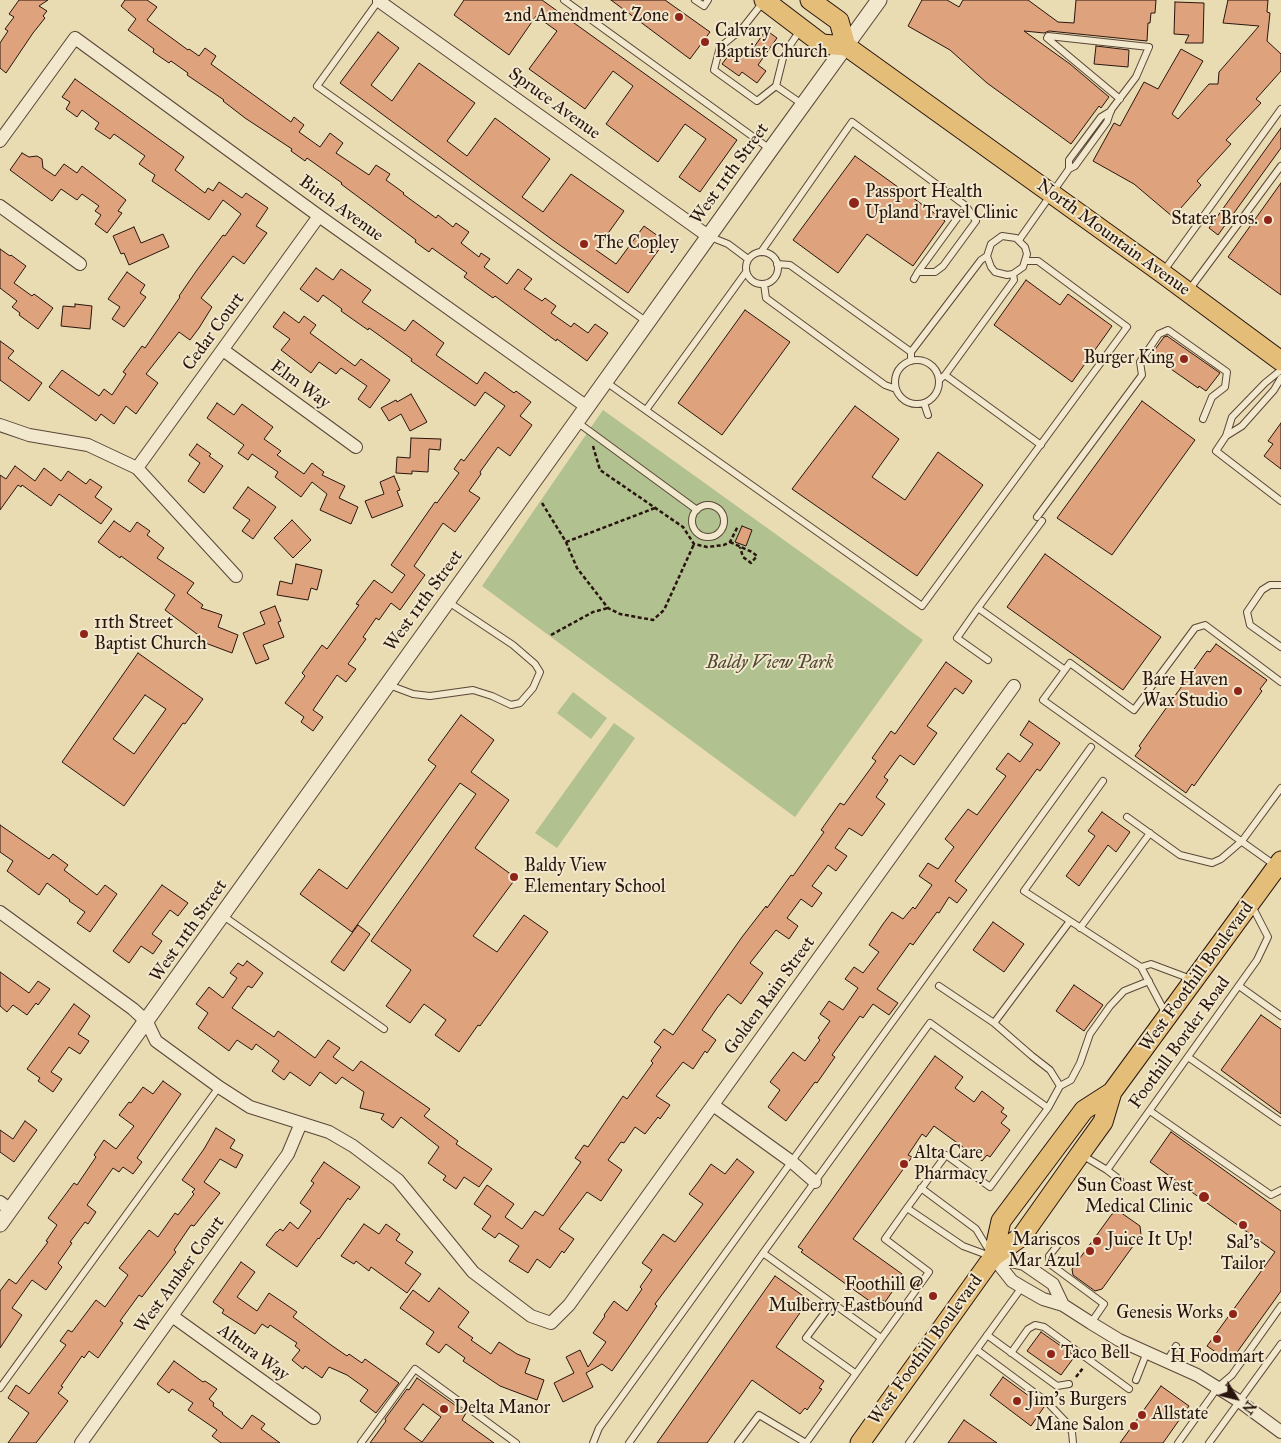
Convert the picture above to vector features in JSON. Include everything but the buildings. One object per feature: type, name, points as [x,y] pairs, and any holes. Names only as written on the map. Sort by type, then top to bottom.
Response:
[{"type":"main road","name":"North Mountain Avenue","points":[[764,0],[822,44],[846,46],[1051,192],[1281,361]]},
{"type":"main road","points":[[810,0],[839,21],[846,46]]},
{"type":"main road","name":"West Foothill Boulevard","points":[[860,1443],[993,1257],[1022,1236],[1103,1122],[1112,1092],[1279,864]]},
{"type":"main road","name":"West Foothill Boulevard","points":[[993,1257],[1001,1221],[1084,1110],[1112,1092]]},
{"type":"street","name":"Spruce Avenue","points":[[379,0],[708,236]]},
{"type":"street","name":"West 11th Street","points":[[0,1224],[5,1206],[147,1022],[708,236],[879,0]]},
{"type":"street","name":"Birch Avenue","points":[[0,141],[75,38],[319,216],[587,406]]},
{"type":"street","points":[[0,206],[80,264]]},
{"type":"street","name":"Cedar Court","points":[[137,468],[319,216]]},
{"type":"street","name":"Elm Way","points":[[223,350],[356,447]]},
{"type":"street","points":[[0,425],[29,435],[88,445],[137,468],[236,576]]},
{"type":"street","name":"Golden Rain Street","points":[[301,1123],[329,1132],[353,1146],[398,1180],[473,1272],[531,1316],[552,1323],[569,1305],[1014,686]]},
{"type":"street","points":[[0,912],[133,1008],[147,1022],[156,1041],[219,1087],[250,1107],[301,1123]]},
{"type":"street","points":[[713,1105],[792,1162],[815,1182]]},
{"type":"street","name":"West Amber Court","points":[[81,1443],[288,1154],[301,1123]]},
{"type":"street","points":[[993,1257],[1012,1281],[1043,1299],[1063,1305],[1090,1324],[1119,1340],[1167,1361],[1218,1387],[1281,1432]]},
{"type":"street","points":[[993,1257],[1024,1264],[1053,1284],[1063,1305]]},
{"type":"street","name":"Altura Way","points":[[172,1316],[314,1418]]},
{"type":"lane","points":[[379,0],[317,86],[648,322]]},
{"type":"lane","points":[[564,0],[771,149]]},
{"type":"lane","points":[[695,0],[704,6],[708,0]]},
{"type":"lane","points":[[764,0],[741,30],[720,48],[714,70],[757,101],[776,86],[784,54],[801,28]]},
{"type":"lane","points":[[1019,240],[1051,192],[1069,168],[1076,166],[1107,122],[1111,110],[1120,99],[1136,77],[1149,47],[1048,36],[1046,38],[1120,99]]},
{"type":"lane","points":[[776,86],[803,105]]},
{"type":"lane","points":[[1162,273],[1281,109]]},
{"type":"lane","points":[[761,252],[852,122],[966,206],[976,220],[943,266],[935,272],[918,272]]},
{"type":"lane","points":[[1188,292],[1281,166]]},
{"type":"lane","points":[[914,278],[966,206]]},
{"type":"lane","points":[[708,236],[728,244],[748,259]]},
{"type":"lane","points":[[1009,236],[1019,240],[1025,247],[1027,254],[1023,267],[1013,274],[1007,275],[995,272],[988,262],[988,249],[996,239],[1009,236]]},
{"type":"lane","points":[[646,410],[746,272],[748,259],[761,252],[772,255],[778,270],[773,279],[764,284],[755,282],[746,272]]},
{"type":"lane","points":[[911,360],[911,352],[981,260],[988,256]]},
{"type":"lane","points":[[605,381],[922,606],[1127,327],[1038,261],[1026,261]]},
{"type":"lane","points":[[777,264],[790,265],[911,352]]},
{"type":"lane","points":[[939,380],[945,375],[1014,280],[1013,274]]},
{"type":"lane","points":[[764,284],[766,298],[870,375],[885,385],[896,389]]},
{"type":"lane","points":[[988,660],[957,638],[1142,375],[1140,362],[1159,334],[1168,330],[1227,372],[1224,386],[1212,397],[1203,419]]},
{"type":"lane","points":[[911,360],[924,361],[930,364],[934,368],[939,380],[936,394],[924,403],[910,404],[899,396],[896,389],[895,382],[899,368],[911,360]]},
{"type":"lane","points":[[1281,370],[1265,383],[1232,417],[1226,436],[1216,451],[1281,500]]},
{"type":"lane","points":[[945,375],[1041,445]]},
{"type":"lane","points":[[1226,436],[1242,426],[1274,390],[1281,378]]},
{"type":"lane","points":[[924,403],[928,416]]},
{"type":"lane","points":[[577,421],[697,510]]},
{"type":"lane","points":[[712,506],[720,511],[724,521],[717,534],[707,537],[697,533],[692,524],[692,519],[697,510],[701,507],[712,506]]},
{"type":"lane","points":[[1281,585],[1270,585],[1262,590],[1247,612],[1250,625],[1281,647]]},
{"type":"lane","points":[[388,684],[413,694],[430,696],[473,690],[492,696],[510,706],[520,703],[533,688],[540,672],[535,664],[513,645],[448,601]]},
{"type":"lane","points":[[978,608],[1065,670]]},
{"type":"lane","points":[[1279,864],[1242,842],[1044,700],[1070,663],[1134,710],[1195,628],[1205,625],[1281,682]]},
{"type":"lane","points":[[593,1443],[599,1428],[1091,747]]},
{"type":"lane","points":[[1103,781],[1024,891],[1141,967],[1168,1017]]},
{"type":"lane","points":[[1127,817],[1180,855],[1212,863],[1221,859],[1242,842],[1281,788]]},
{"type":"lane","points":[[1080,928],[1150,833]]},
{"type":"lane","name":"Foothill Border Road","points":[[1107,1170],[1257,960],[1268,937],[1251,903]]},
{"type":"lane","points":[[222,915],[384,1029]]},
{"type":"lane","points":[[994,1024],[1070,921]]},
{"type":"lane","points":[[1141,967],[1151,964],[1195,981]]},
{"type":"lane","points":[[738,1443],[759,1415],[806,1443],[929,1272],[885,1239],[921,1188],[946,1155],[990,1186],[1048,1108],[1060,1086],[1071,1080],[1080,1063],[1090,1034],[1110,1006],[1124,991],[1149,981]]},
{"type":"lane","points":[[939,986],[994,1024],[1050,1070],[1060,1086]]},
{"type":"lane","points":[[1239,986],[1281,1016]]},
{"type":"lane","points":[[628,1443],[930,1023],[1048,1108]]},
{"type":"lane","points":[[1188,1057],[1281,1122]]},
{"type":"lane","points":[[0,1388],[219,1087]]},
{"type":"lane","points":[[1150,1111],[1271,1195],[1281,1190]]},
{"type":"lane","points":[[1080,1154],[1120,1180]]},
{"type":"lane","points":[[921,1188],[976,1229],[993,1257]]},
{"type":"lane","points":[[907,1208],[963,1246],[993,1257]]},
{"type":"lane","points":[[1061,1240],[1049,1256],[1050,1264],[1104,1304],[1090,1324]]},
{"type":"lane","points":[[763,1253],[880,1338]]},
{"type":"lane","points":[[909,1443],[1022,1287]]},
{"type":"lane","points":[[832,1303],[806,1338],[856,1373]]},
{"type":"lane","points":[[1178,1443],[1218,1387],[1232,1375],[1281,1306]]},
{"type":"lane","points":[[1010,1353],[1028,1330],[1035,1325],[1044,1327],[1129,1389]]},
{"type":"lane","points":[[987,1335],[1057,1386],[1072,1382]]},
{"type":"lane","points":[[1209,1443],[1281,1344]]},
{"type":"lane","points":[[1167,1361],[1176,1346]]},
{"type":"lane","points":[[977,1350],[1047,1402],[1066,1422],[1072,1432],[1073,1443]]},
{"type":"lane","points":[[1136,1380],[1146,1352]]},
{"type":"lane","points":[[362,1443],[415,1369],[516,1443]]},
{"type":"path","points":[[586,442],[594,447],[600,470],[683,527],[694,544],[713,547],[724,545],[730,542],[738,526]]},
{"type":"path","points":[[542,503],[566,542],[577,568],[608,608],[620,614],[653,620],[664,610],[694,544]]},
{"type":"path","points":[[566,542],[655,508]]},
{"type":"path","points":[[730,542],[740,547],[757,556],[752,563],[742,557],[740,547]]},
{"type":"path","points":[[551,635],[593,612],[608,608]]},
{"type":"path","points":[[1072,1382],[1089,1360]]},
{"type":"green space","name":"Baldy View Park","points":[[603,410],[923,640],[795,817],[482,586]]},
{"type":"green space","points":[[573,692],[607,718],[591,739],[557,713]]},
{"type":"green space","points":[[614,723],[635,738],[557,848],[535,833]]},
{"type":"place","name":"2nd Amendment Zone","points":[[679,17]]},
{"type":"place","name":"Calvary Baptist Church","points":[[705,42]]},
{"type":"place","name":"Passport Health Upland Travel Clinic","points":[[854,203]]},
{"type":"place","name":"Stater Bros.","points":[[1268,220]]},
{"type":"place","name":"The Copley","points":[[584,244]]},
{"type":"place","name":"Burger King","points":[[1184,359]]},
{"type":"place","name":"11th Street Baptist Church","points":[[84,634]]},
{"type":"place","name":"Bare Haven Wax Studio","points":[[1238,691]]},
{"type":"place","name":"Baldy View Elementary School","points":[[514,877]]},
{"type":"place","name":"Alta Care Pharmacy","points":[[904,1164]]},
{"type":"place","name":"Sun Coast West Medical Clinic","points":[[1204,1197]]},
{"type":"place","name":"Sal's Tailor","points":[[1243,1225]]},
{"type":"place","name":"Juice It Up!","points":[[1097,1241]]},
{"type":"place","name":"Mariscos Mar Azul","points":[[1090,1251]]},
{"type":"place","name":"Foothill @ Mulberry Eastbound","points":[[933,1296]]},
{"type":"place","name":"Genesis Works","points":[[1233,1314]]},
{"type":"place","name":"H Foodmart","points":[[1217,1339]]},
{"type":"place","name":"Taco Bell","points":[[1051,1354]]},
{"type":"place","name":"Jim's Burgers","points":[[1017,1401]]},
{"type":"place","name":"Delta Manor","points":[[444,1409]]},
{"type":"place","name":"Allstate","points":[[1142,1415]]},
{"type":"place","name":"Mane Salon","points":[[1134,1426]]}]
